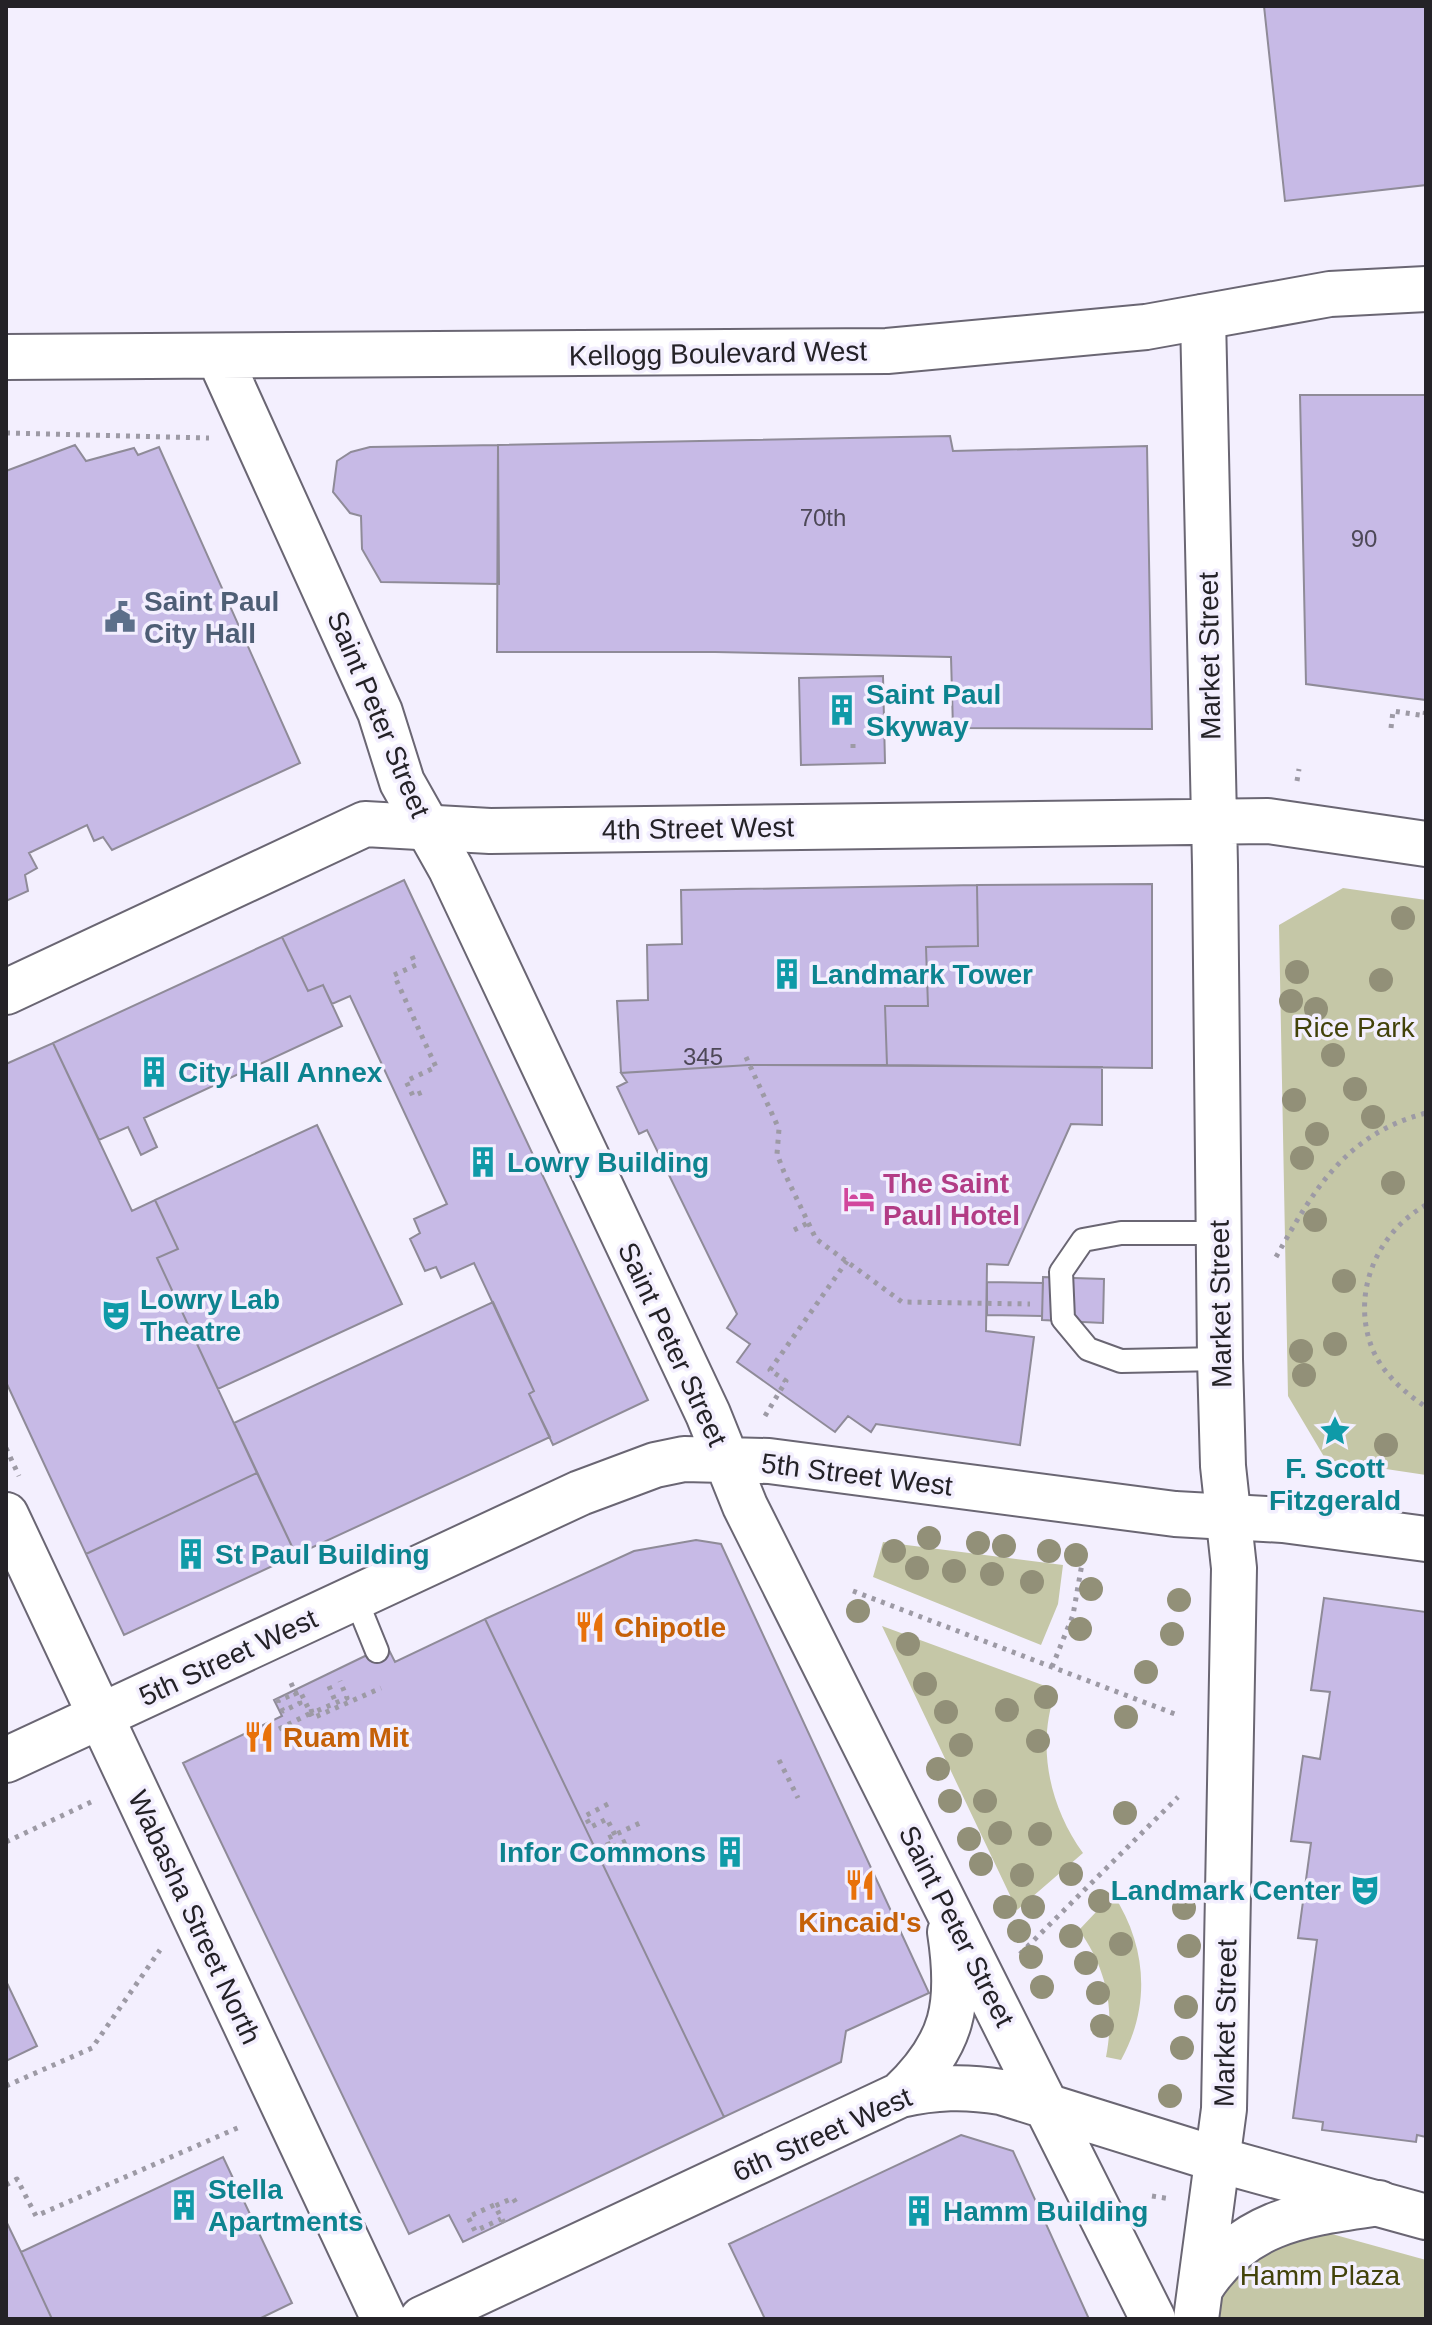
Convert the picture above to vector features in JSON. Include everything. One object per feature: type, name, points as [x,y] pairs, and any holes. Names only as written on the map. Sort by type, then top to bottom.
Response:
[{"type":"street","name":"Kellogg Boulevard West","points":[[6,357],[887,351],[1146,327],[1330,294],[1426,289]]},
{"type":"street","name":"Market Street","points":[[1198,2304],[1225,2101],[1234,1568],[1223,1466],[1220,1359],[1203,317]]},
{"type":"street","name":"Saint Peter Street","points":[[219,357],[380,712],[402,782],[465,898],[745,1506],[1153,2319]]},
{"type":"street","name":"4th Street West","points":[[6,992],[365,824],[426,825],[490,831],[1268,821],[1426,844]]},
{"type":"street","name":"5th Street West","points":[[6,1760],[605,1484],[684,1459],[769,1461],[1175,1514],[1283,1520],[1426,1539]]},
{"type":"street","name":"Wabasha Street North","points":[[6,1515],[384,2319]]},
{"type":"street","points":[[900,2095],[930,2067],[947,2032],[957,1977],[946,1905]]},
{"type":"street","name":"6th Street West","points":[[422,2319],[900,2095],[933,2088],[966,2087],[1001,2092],[1219,2160],[1426,2217]]},
{"type":"street","name":"Market Street","points":[[1198,2304],[1213,2268],[1234,2248],[1279,2221],[1308,2213],[1379,2203]]},
{"type":"lane","points":[[1218,1233],[1121,1233],[1083,1240],[1061,1272],[1063,1319],[1088,1349],[1121,1361],[1220,1359]]},
{"type":"lane","points":[[355,1597],[377,1651]]},
{"type":"path","points":[[6,433],[256,438]]},
{"type":"path","points":[[1391,728],[1393,711],[1425,716],[1426,707]]},
{"type":"path","points":[[853,744],[853,752]]},
{"type":"path","points":[[412,956],[416,965],[394,975],[436,1067],[406,1081],[413,1096],[425,1091]]},
{"type":"path","points":[[746,1057],[779,1129],[777,1154],[816,1239],[902,1302],[1039,1304]]},
{"type":"path","points":[[1276,1257],[1312,1192],[1340,1160],[1365,1140],[1402,1119],[1426,1113]]},
{"type":"path","points":[[1426,1205],[1410,1214],[1386,1238],[1371,1267],[1364,1301],[1372,1349],[1402,1391],[1426,1407]]},
{"type":"path","points":[[794,1230],[808,1223]]},
{"type":"path","points":[[765,1416],[786,1381],[770,1370],[847,1261]]},
{"type":"path","points":[[1052,1667],[1073,1615],[1083,1558]]},
{"type":"path","points":[[853,1591],[1175,1714]]},
{"type":"path","points":[[291,1683],[295,1692],[300,1703],[283,1711],[278,1701],[289,1696],[300,1691],[313,1718],[347,1698],[340,1681],[351,1701]]},
{"type":"path","points":[[279,1729],[312,1713],[381,1688]]},
{"type":"path","points":[[295,1692],[302,1689],[312,1713]]},
{"type":"path","points":[[779,1760],[798,1798]]},
{"type":"path","points":[[1020,1954],[1178,1797]]},
{"type":"path","points":[[6,1842],[91,1802]]},
{"type":"path","points":[[608,1804],[585,1816],[591,1827],[607,1819],[615,1835]]},
{"type":"path","points":[[626,1841],[610,1848],[606,1839],[640,1823]]},
{"type":"path","points":[[6,2086],[92,2048],[160,1950]]},
{"type":"path","points":[[6,2185],[17,2179],[36,2216],[242,2126]]},
{"type":"path","points":[[494,2205],[468,2217],[475,2231],[503,2221],[495,2206],[513,2198],[518,2206],[513,2196]]},
{"type":"green space","name":"Rice Park","points":[[1343,888],[1426,900],[1426,1475],[1326,1460],[1288,1396],[1279,925]]},
{"type":"green space","points":[[883,1542],[1063,1565],[1058,1604],[1041,1645],[873,1577]]},
{"type":"green space","points":[[882,1626],[1056,1690],[1047,1732],[1049,1774],[1062,1815],[1083,1853],[1017,1910]]},
{"type":"green space","points":[[1113,1894],[1133,1934],[1141,1976],[1137,2019],[1121,2060],[1106,2057],[1110,2023],[1106,1990],[1096,1960],[1079,1930]]},
{"type":"green space","name":"Hamm Plaza","points":[[1321,2231],[1426,2260],[1426,2319],[1213,2319],[1219,2298],[1250,2254]]},
{"type":"building","points":[[1264,6],[1426,6],[1426,185],[1285,201]]},
{"type":"building","points":[[1300,395],[1426,395],[1426,700],[1306,684]]},
{"type":"building","points":[[950,436],[953,451],[1147,446],[1152,729],[953,728],[951,657],[715,652],[497,652],[498,445]]},
{"type":"building","name":"Saint Paul City Hall","points":[[75,445],[86,461],[134,448],[138,455],[159,447],[300,763],[112,850],[103,837],[94,841],[87,825],[29,853],[37,868],[25,875],[28,891],[6,901],[6,471]]},
{"type":"building","points":[[498,445],[499,584],[381,582],[362,549],[361,516],[350,513],[333,492],[337,461],[351,452],[370,447]]},
{"type":"building","name":"Saint Paul Skyway","points":[[883,676],[885,763],[801,765],[799,678]]},
{"type":"building","name":"Lowry Building","points":[[404,880],[648,1400],[553,1445],[529,1394],[534,1391],[474,1263],[441,1278],[436,1267],[425,1271],[410,1239],[420,1233],[414,1219],[447,1204],[350,996],[332,1004],[323,985],[308,991],[282,937]]},
{"type":"building","points":[[1152,884],[1152,1068],[887,1065],[885,1006],[928,1006],[926,947],[978,946],[977,885]]},
{"type":"building","name":"Landmark Tower","points":[[977,885],[978,946],[926,947],[928,1006],[885,1006],[887,1065],[749,1065],[621,1073],[617,1001],[648,1000],[647,945],[682,944],[681,890]]},
{"type":"building","name":"City Hall Annex","points":[[282,937],[308,991],[323,985],[342,1026],[144,1118],[157,1147],[141,1155],[128,1127],[99,1140],[53,1043]]},
{"type":"building","points":[[53,1043],[132,1211],[155,1200],[178,1249],[157,1258],[257,1473],[86,1554],[6,1382],[6,1064]]},
{"type":"building","name":"The Saint Paul Hotel","points":[[749,1065],[1102,1067],[1102,1125],[1071,1124],[1008,1265],[987,1264],[986,1331],[1034,1337],[1020,1445],[876,1424],[871,1432],[848,1416],[835,1432],[737,1362],[750,1344],[727,1328],[737,1314],[647,1130],[639,1134],[617,1087],[627,1082],[621,1073]]},
{"type":"building","points":[[317,1125],[402,1304],[218,1389],[157,1258],[178,1249],[155,1200]]},
{"type":"building","points":[[1043,1277],[1104,1279],[1103,1323],[1042,1320]]},
{"type":"building","points":[[987,1282],[1043,1283],[1042,1316],[987,1315]]},
{"type":"building","points":[[493,1302],[534,1391],[529,1394],[550,1437],[296,1555],[234,1423]]},
{"type":"building","name":"St Paul Building","points":[[257,1473],[296,1555],[124,1635],[86,1554]]},
{"type":"building","name":"Infor Commons","points":[[696,1540],[721,1544],[929,1993],[846,2031],[841,2062],[724,2117],[485,1619],[634,1551]]},
{"type":"building","name":"Landmark Center","points":[[1324,1598],[1426,1612],[1426,2137],[1417,2135],[1416,2142],[1322,2130],[1323,2122],[1293,2118],[1317,1940],[1298,1938],[1311,1843],[1291,1841],[1303,1756],[1320,1759],[1330,1692],[1311,1690]]},
{"type":"building","points":[[485,1619],[724,2117],[463,2242],[449,2215],[409,2234],[183,1763],[282,1716],[274,1700],[365,1656],[387,1646],[395,1662]]},
{"type":"building","points":[[6,1981],[37,2046],[6,2061]]},
{"type":"building","name":"Hamm Building","points":[[961,2135],[1013,2151],[1089,2319],[765,2319],[729,2244]]},
{"type":"building","name":"Stella Apartments","points":[[223,2157],[292,2303],[259,2319],[52,2319],[21,2252]]},
{"type":"building","points":[[6,2221],[21,2252],[52,2319],[6,2319]]},
{"type":"place","name":"Saint Paul City Hall","points":[[120,617]]},
{"type":"place","name":"Saint Paul Skyway","points":[[842,710]]},
{"type":"place","name":"Landmark Tower","points":[[787,974]]},
{"type":"place","name":"City Hall Annex","points":[[154,1072]]},
{"type":"place","name":"Lowry Building","points":[[483,1162]]},
{"type":"place","name":"The Saint Paul Hotel","points":[[859,1199]]},
{"type":"place","name":"Lowry Lab Theatre","points":[[116,1315]]},
{"type":"place","name":"F. Scott Fitzgerald","points":[[1335,1431]]},
{"type":"place","name":"St Paul Building","points":[[191,1554]]},
{"type":"place","name":"Chipotle","points":[[590,1627]]},
{"type":"place","name":"Ruam Mit","points":[[259,1737]]},
{"type":"place","name":"Infor Commons","points":[[730,1852]]},
{"type":"place","name":"Kincaid's","points":[[860,1885]]},
{"type":"place","name":"Landmark Center","points":[[1365,1890]]},
{"type":"place","name":"Stella Apartments","points":[[184,2205]]},
{"type":"place","name":"Hamm Building","points":[[919,2211]]}]
